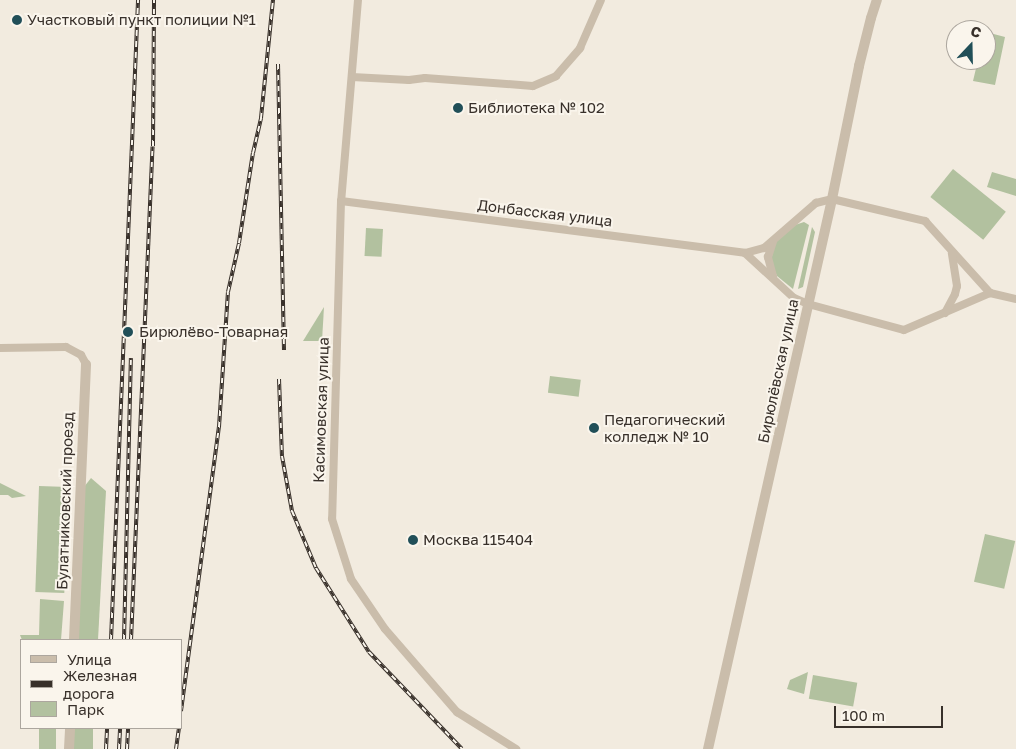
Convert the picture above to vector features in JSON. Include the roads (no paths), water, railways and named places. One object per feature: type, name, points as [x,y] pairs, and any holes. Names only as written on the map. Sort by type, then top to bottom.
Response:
[{"type":"street","name":"Касимовская улица","points":[[358,0],[341,201],[332,519],[351,579],[385,629],[457,712],[516,749]]},
{"type":"street","points":[[352,77],[409,80],[425,78],[533,86],[556,76],[580,48],[601,0]]},
{"type":"street","name":"Бирюлёвская улица","points":[[708,749],[832,199],[859,66],[870,18],[877,0]]},
{"type":"street","points":[[745,253],[758,251],[816,203],[832,199],[925,221],[990,293],[1016,299]]},
{"type":"street","name":"Донбасская улица","points":[[341,201],[745,253]]},
{"type":"street","points":[[775,280],[768,257],[771,245],[777,236]]},
{"type":"street","points":[[945,313],[957,286],[950,250]]},
{"type":"street","points":[[745,253],[794,298],[808,304],[904,330],[990,293]]},
{"type":"street","points":[[0,348],[66,347],[81,355],[86,364]]},
{"type":"street","name":"Булатниковский проезд","points":[[74,639],[86,364]]},
{"type":"street","points":[[68,749],[70,729]]},
{"type":"railway","points":[[111,639],[138,0]]},
{"type":"railway","points":[[131,639],[153,146],[154,0]]},
{"type":"railway","points":[[182,704],[219,427],[228,292],[239,243],[253,153],[261,118],[273,0]]},
{"type":"railway","points":[[278,64],[284,350]]},
{"type":"railway","points":[[124,639],[131,358]]},
{"type":"railway","points":[[279,379],[282,456],[292,511],[316,568],[369,652],[462,749]]},
{"type":"railway","points":[[106,749],[107,729]]},
{"type":"railway","points":[[119,749],[120,729]]},
{"type":"railway","points":[[127,749],[128,729]]},
{"type":"railway","points":[[176,749],[179,729]]},
{"type":"place","name":"Участковый пункт полиции №1","points":[[17,20]]},
{"type":"place","name":"Библиотека № 102","points":[[458,108]]},
{"type":"place","name":"Бирюлёво-Товарная","points":[[128,332]]},
{"type":"place","name":"Педагогический колледж № 10","points":[[594,428]]},
{"type":"place","name":"Москва 115404","points":[[413,540]]}]
